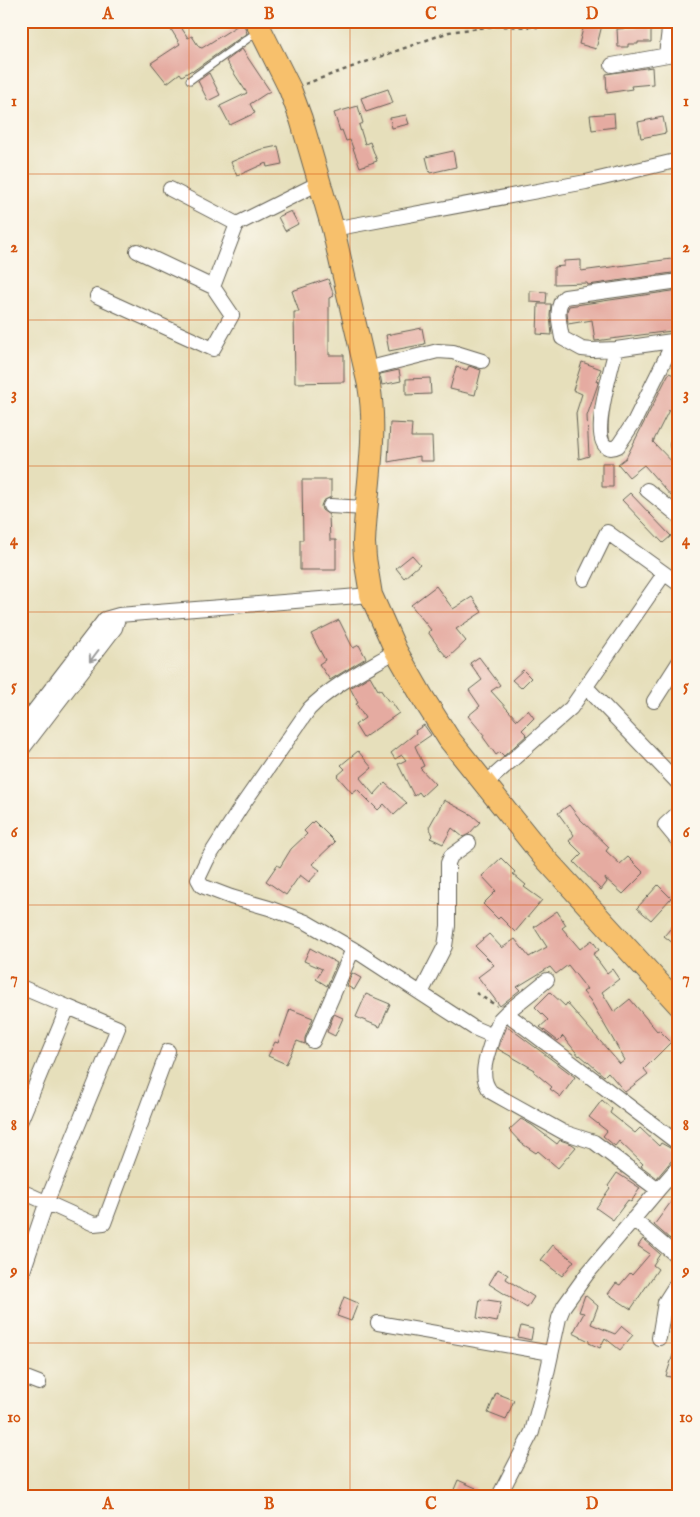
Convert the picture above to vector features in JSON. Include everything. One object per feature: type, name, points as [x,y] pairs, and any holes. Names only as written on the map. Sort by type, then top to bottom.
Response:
[{"type":"main road","points":[[259,26],[290,89],[301,119],[332,229],[366,369],[373,406],[364,558],[371,595],[396,651],[422,698],[449,738],[542,855],[679,1005]]},
{"type":"street","points":[[612,65],[672,54],[670,21]]},
{"type":"street","points":[[332,229],[586,182],[679,160]]},
{"type":"street","points":[[213,287],[237,224],[319,182]]},
{"type":"street","points":[[170,189],[237,224]]},
{"type":"street","points":[[97,296],[213,349],[232,315],[213,287],[138,252]]},
{"type":"street","points":[[676,341],[616,350],[582,349],[562,338],[559,313],[562,299],[568,296],[679,281]]},
{"type":"street","points":[[616,350],[599,427],[605,446],[610,448],[618,446],[634,422],[676,341]]},
{"type":"street","points":[[366,369],[438,351],[453,352],[482,360]]},
{"type":"street","points":[[647,490],[679,516]]},
{"type":"street","points":[[330,506],[366,508]]},
{"type":"street","points":[[584,579],[607,532],[679,584]]},
{"type":"street","points":[[486,783],[571,708],[664,574]]},
{"type":"street","points":[[21,728],[105,620],[119,615],[371,595]]},
{"type":"street","points":[[21,751],[115,628],[119,615]]},
{"type":"street","points":[[396,651],[334,688],[309,709],[241,807],[207,860],[198,879],[202,886],[306,922],[474,1028],[493,1036]]},
{"type":"street","points":[[654,701],[679,662]]},
{"type":"street","points":[[586,687],[679,784]]},
{"type":"street","points":[[679,812],[665,825],[679,842]]},
{"type":"street","points":[[421,994],[445,946],[448,926],[448,863],[452,856],[468,843]]},
{"type":"street","points":[[312,1041],[353,950]]},
{"type":"street","points":[[547,980],[500,1019],[493,1036],[483,1076],[486,1086],[491,1092],[563,1132],[594,1142],[658,1190]]},
{"type":"street","points":[[21,987],[118,1028],[47,1201],[21,1277]]},
{"type":"street","points":[[21,1120],[68,1007]]},
{"type":"street","points":[[506,1013],[679,1144]]},
{"type":"street","points":[[21,1191],[47,1201],[94,1224],[104,1223],[168,1051]]},
{"type":"street","points":[[499,1496],[532,1432],[552,1353],[558,1318],[564,1306],[587,1274],[679,1166]]},
{"type":"street","points":[[633,1220],[679,1258]]},
{"type":"street","points":[[659,1338],[665,1302],[679,1280]]},
{"type":"street","points":[[378,1323],[552,1353]]},
{"type":"street","points":[[21,1376],[39,1382]]},
{"type":"lane","points":[[190,80],[259,26]]},
{"type":"path","points":[[290,89],[449,32],[494,26],[537,27],[561,21]]},
{"type":"path","points":[[476,994],[506,1013]]},
{"type":"building","points":[[166,21],[177,21],[188,38],[192,36],[199,47],[202,48],[243,22],[247,33],[193,71],[182,76],[180,73],[167,83],[151,63],[180,44]]},
{"type":"building","points":[[585,21],[603,21],[596,49],[579,44]]},
{"type":"building","points":[[651,26],[651,42],[638,42],[638,44],[628,44],[628,47],[618,47],[617,29]]},
{"type":"building","points":[[242,49],[270,91],[250,104],[255,113],[230,125],[220,106],[247,93],[226,61]]},
{"type":"building","points":[[652,67],[653,84],[631,86],[632,89],[607,93],[606,74]]},
{"type":"building","points":[[209,73],[220,95],[208,101],[198,81]]},
{"type":"building","points":[[388,89],[393,103],[366,112],[361,98]]},
{"type":"building","points":[[358,106],[363,123],[359,125],[365,144],[370,142],[377,161],[360,167],[350,140],[346,141],[342,130],[340,131],[334,113]]},
{"type":"building","points":[[614,113],[615,127],[592,130],[590,115]]},
{"type":"building","points":[[406,115],[409,124],[392,128],[390,118]]},
{"type":"building","points":[[663,117],[666,133],[641,138],[638,122]]},
{"type":"building","points":[[278,146],[282,164],[267,167],[266,163],[237,176],[231,162],[259,150]]},
{"type":"building","points":[[453,151],[456,167],[430,173],[426,157]]},
{"type":"building","points":[[291,211],[298,224],[285,231],[278,217]]},
{"type":"building","points":[[679,258],[679,272],[588,285],[587,283],[554,284],[554,267],[564,266],[564,261],[581,260],[581,271]]},
{"type":"building","points":[[328,279],[334,296],[329,298],[329,355],[344,355],[344,382],[295,383],[294,312],[299,312],[292,291]]},
{"type":"building","points":[[679,290],[679,330],[595,341],[592,320],[568,324],[567,311],[569,306]]},
{"type":"building","points":[[530,291],[547,292],[546,303],[530,302]]},
{"type":"building","points":[[538,304],[551,304],[552,335],[537,334]]},
{"type":"building","points":[[422,328],[425,344],[389,351],[386,335]]},
{"type":"building","points":[[582,362],[601,369],[596,381],[599,381],[587,416],[589,456],[579,459],[576,413],[582,394],[573,390]]},
{"type":"building","points":[[469,366],[481,370],[475,395],[450,389],[456,367],[467,370]]},
{"type":"building","points":[[399,370],[401,381],[382,385],[380,374]]},
{"type":"building","points":[[669,373],[679,377],[679,400],[673,411],[669,410],[653,442],[679,469],[679,505],[644,465],[629,477],[618,464],[626,458]]},
{"type":"building","points":[[430,378],[431,394],[406,395],[406,379]]},
{"type":"building","points":[[390,423],[412,424],[411,437],[432,437],[433,461],[420,461],[420,456],[388,462]]},
{"type":"building","points":[[602,463],[613,463],[613,487],[602,487]]},
{"type":"building","points":[[302,480],[331,480],[331,497],[323,501],[321,506],[322,510],[329,515],[330,540],[336,540],[336,570],[300,570],[300,540],[303,540]]},
{"type":"building","points":[[630,493],[671,536],[663,543],[622,500]]},
{"type":"building","points":[[412,555],[420,564],[404,578],[396,568]]},
{"type":"building","points":[[436,586],[453,609],[472,597],[482,612],[456,629],[466,641],[448,658],[428,632],[431,630],[411,605]]},
{"type":"building","points":[[339,620],[353,648],[359,645],[366,658],[330,680],[319,664],[325,660],[311,634]]},
{"type":"building","points":[[479,657],[500,685],[491,691],[517,720],[528,710],[534,718],[522,730],[527,735],[504,756],[500,752],[496,755],[483,737],[484,735],[468,716],[480,706],[469,690],[482,680],[470,663]]},
{"type":"building","points":[[523,670],[531,678],[521,688],[512,680]]},
{"type":"building","points":[[370,676],[378,690],[380,689],[389,702],[391,701],[399,713],[363,738],[355,725],[365,718],[356,704],[358,703],[350,688]]},
{"type":"building","points":[[424,725],[431,735],[415,746],[424,766],[420,768],[435,784],[422,796],[419,792],[414,796],[398,764],[406,760],[402,755],[395,759],[391,753]]},
{"type":"building","points":[[358,751],[372,768],[360,778],[374,795],[385,783],[407,803],[394,815],[384,804],[378,810],[357,789],[352,793],[337,776],[345,769],[341,765]]},
{"type":"building","points":[[444,800],[472,815],[480,822],[469,834],[463,837],[452,828],[443,844],[430,838],[433,835],[429,827]]},
{"type":"building","points":[[569,805],[580,819],[609,847],[606,851],[620,864],[628,857],[644,873],[623,894],[605,878],[607,882],[601,890],[574,862],[582,854],[569,841],[574,835],[558,813]]},
{"type":"building","points":[[314,821],[335,842],[312,864],[320,870],[309,882],[300,875],[286,895],[266,881],[277,865],[280,867],[291,849],[307,834],[304,831]]},
{"type":"building","points":[[501,858],[515,872],[513,874],[526,885],[524,887],[542,900],[515,932],[483,904],[496,891],[482,876]]},
{"type":"building","points":[[658,885],[671,898],[651,920],[637,908]]},
{"type":"building","points":[[557,911],[566,925],[562,928],[580,949],[592,940],[599,950],[593,954],[607,973],[612,969],[619,979],[602,992],[614,1012],[630,999],[657,1031],[659,1030],[671,1042],[644,1069],[648,1074],[625,1092],[608,1072],[604,1076],[579,1056],[563,1036],[558,1041],[540,1027],[548,1020],[535,1007],[550,992],[565,1006],[567,1003],[620,1064],[625,1060],[590,1000],[583,992],[587,989],[568,965],[556,974],[550,967],[517,987],[520,990],[500,1006],[478,977],[494,965],[475,946],[489,934],[502,948],[515,939],[529,957],[547,947],[534,927]]},
{"type":"building","points":[[679,919],[679,948],[664,936]]},
{"type":"building","points":[[310,948],[337,963],[327,986],[316,979],[322,969],[304,961]]},
{"type":"building","points":[[352,973],[361,978],[354,990],[347,986]]},
{"type":"building","points":[[366,994],[390,1004],[380,1027],[356,1017]]},
{"type":"building","points":[[290,1009],[313,1018],[305,1038],[305,1044],[297,1041],[286,1064],[268,1056],[275,1042],[278,1043]]},
{"type":"building","points":[[334,1014],[343,1018],[335,1036],[327,1032]]},
{"type":"building","points":[[507,1026],[575,1077],[561,1097],[550,1089],[552,1087],[534,1072],[535,1070],[498,1049]]},
{"type":"building","points":[[602,1100],[612,1109],[610,1113],[635,1133],[640,1128],[659,1146],[661,1143],[679,1153],[679,1157],[672,1160],[657,1178],[641,1166],[643,1164],[619,1141],[615,1146],[603,1136],[607,1131],[589,1117]]},
{"type":"building","points":[[521,1119],[557,1144],[560,1140],[576,1147],[558,1168],[538,1151],[536,1153],[521,1143],[509,1130]]},
{"type":"building","points":[[617,1173],[640,1188],[631,1202],[628,1200],[613,1220],[596,1208],[610,1188],[608,1186]]},
{"type":"building","points":[[679,1191],[679,1236],[675,1233],[670,1239],[654,1225]]},
{"type":"building","points":[[643,1239],[660,1254],[653,1265],[658,1269],[631,1309],[608,1294],[616,1283],[620,1285],[630,1273],[632,1275],[650,1254],[638,1246]]},
{"type":"building","points":[[553,1245],[574,1261],[562,1276],[541,1260]]},
{"type":"building","points":[[498,1269],[508,1275],[506,1279],[534,1297],[527,1308],[489,1284]]},
{"type":"building","points":[[585,1295],[598,1306],[591,1324],[615,1334],[622,1326],[633,1335],[620,1350],[605,1338],[600,1348],[573,1333],[584,1313],[579,1312]]},
{"type":"building","points":[[344,1297],[358,1303],[351,1321],[337,1316]]},
{"type":"building","points":[[480,1299],[501,1302],[497,1322],[477,1318]]},
{"type":"building","points":[[521,1326],[533,1329],[531,1340],[518,1337]]},
{"type":"building","points":[[677,1343],[679,1343],[679,1379],[666,1376]]},
{"type":"building","points":[[496,1393],[514,1400],[506,1420],[488,1413]]},
{"type":"building","points":[[458,1480],[476,1488],[472,1496],[461,1496],[453,1492]]}]
